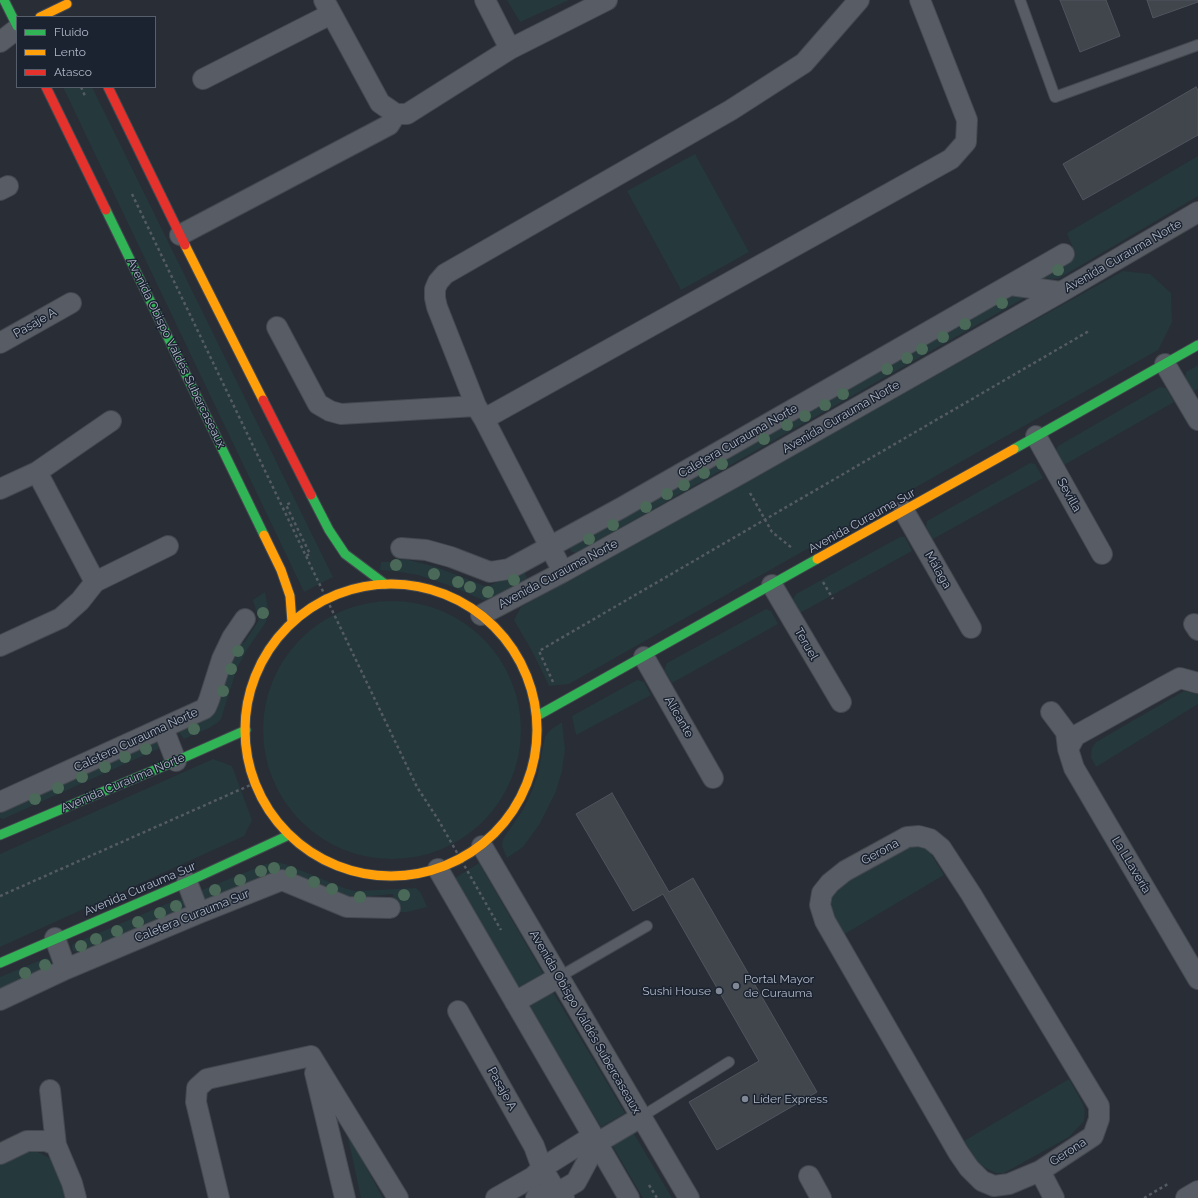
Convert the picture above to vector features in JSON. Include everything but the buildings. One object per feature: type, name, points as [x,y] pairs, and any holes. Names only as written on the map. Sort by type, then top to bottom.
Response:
[{"type":"street","points":[[4,0],[16,26]]},
{"type":"street","points":[[485,0],[510,49]]},
{"type":"street","points":[[203,79],[328,7],[380,103],[396,114],[407,114],[510,49],[607,0]]},
{"type":"street","points":[[563,572],[480,412],[437,307],[435,290],[438,282],[445,274],[730,110],[804,63],[859,0]]},
{"type":"street","points":[[276,327],[318,404],[330,411],[341,414],[480,412],[951,159],[966,142],[967,120],[920,0]]},
{"type":"street","points":[[42,16],[67,5]]},
{"type":"street","points":[[0,32],[16,28]]},
{"type":"street","points":[[0,42],[16,29]]},
{"type":"street","name":"Avenida Obispo Valdés Subercaseaux","points":[[46,88],[281,570],[290,596],[292,623]]},
{"type":"street","points":[[108,88],[180,235],[329,530],[345,554],[386,584]]},
{"type":"street","points":[[180,235],[389,125],[396,114]]},
{"type":"street","name":"Avenida Curauma Norte","points":[[481,615],[563,572],[740,474],[1061,292],[1198,212]]},
{"type":"street","name":"Caletera Curauma Norte","points":[[401,548],[426,550],[451,557],[490,572],[509,568],[620,508],[1064,254]]},
{"type":"street","points":[[1010,285],[1061,292]]},
{"type":"street","name":"Pasaje A","points":[[0,343],[71,303]]},
{"type":"street","name":"Avenida Curauma Sur","points":[[537,716],[904,512],[1198,345]]},
{"type":"street","points":[[1165,364],[1198,420]]},
{"type":"street","points":[[0,488],[37,472],[111,422]]},
{"type":"street","name":"Sevilla","points":[[1036,436],[1102,554]]},
{"type":"street","points":[[37,472],[95,582]]},
{"type":"street","name":"Málaga","points":[[904,512],[971,628]]},
{"type":"street","points":[[0,646],[61,618],[80,601],[95,582],[168,546]]},
{"type":"street","points":[[386,584],[412,585],[439,591],[464,602],[481,615],[512,646],[529,679],[537,716],[534,765],[514,810],[482,846],[461,859],[438,869],[406,876],[374,876],[348,870],[313,854],[288,835],[264,802],[255,783],[246,748],[249,700],[258,672],[273,646],[292,623],[326,599],[345,591],[365,586],[386,584]]},
{"type":"street","name":"Teruel","points":[[772,585],[841,702]]},
{"type":"street","name":"Caletera Curauma Norte","points":[[0,802],[204,709],[222,659],[232,638],[245,619]]},
{"type":"street","name":"Alicante","points":[[644,657],[714,778]]},
{"type":"street","points":[[1068,749],[1075,736],[1180,678],[1198,681]]},
{"type":"street","name":"La LLavería","points":[[1051,712],[1066,732],[1068,749],[1074,768],[1198,979]]},
{"type":"street","points":[[163,728],[176,761]]},
{"type":"street","name":"Avenida Curauma Norte","points":[[0,835],[246,730]]},
{"type":"street","name":"Avenida Curauma Sur","points":[[0,963],[187,882],[288,835]]},
{"type":"street","name":"Gerona","points":[[919,836],[930,839],[941,848],[976,901],[1099,1106],[1099,1119],[1094,1136],[1040,1172],[1009,1184],[994,1186],[982,1181],[969,1168],[954,1146],[824,921],[820,905],[822,893],[830,883],[845,871],[907,837],[919,836]]},
{"type":"street","name":"Avenida Obispo Valdés Subercaseaux","points":[[482,846],[688,1198]]},
{"type":"street","points":[[438,869],[629,1198]]},
{"type":"street","name":"Caletera Curauma Sur","points":[[0,1000],[66,969],[282,880],[347,907],[390,908]]},
{"type":"street","points":[[187,882],[199,913]]},
{"type":"street","points":[[56,938],[66,969]]},
{"type":"street","points":[[515,1002],[559,977]]},
{"type":"street","name":"Pasaje A","points":[[458,1011],[534,1146],[542,1168],[560,1195]]},
{"type":"street","points":[[219,1198],[196,1102],[197,1088],[207,1079],[311,1056]]},
{"type":"street","points":[[311,1056],[346,1198]]},
{"type":"street","points":[[311,1056],[398,1198]]},
{"type":"street","points":[[50,1090],[56,1145],[72,1183],[76,1198]]},
{"type":"street","points":[[496,1198],[533,1177],[542,1168],[641,1117]]},
{"type":"street","points":[[536,1198],[543,1194],[560,1195],[576,1182],[595,1140]]},
{"type":"street","points":[[0,1154],[27,1141],[46,1141],[56,1145]]},
{"type":"street","name":"Gerona","points":[[1040,1172],[1054,1198]]},
{"type":"street","points":[[809,1176],[821,1198]]},
{"type":"street","points":[[1186,1198],[1198,1191]]},
{"type":"lane","points":[[1020,0],[1055,97],[1198,45]]},
{"type":"lane","points":[[559,977],[647,926]]},
{"type":"lane","points":[[641,1117],[729,1062]]},
{"type":"path","points":[[82,88],[88,101]]},
{"type":"path","points":[[129,187],[417,787],[461,859]]},
{"type":"path","points":[[561,703],[554,683],[539,651],[1089,330]]},
{"type":"path","points":[[740,474],[764,520],[772,532],[812,562],[833,599]]},
{"type":"path","points":[[286,505],[310,554],[306,556]]},
{"type":"path","points":[[0,896],[255,783]]},
{"type":"green space","points":[[507,0],[569,0],[520,22]]},
{"type":"green space","points":[[63,88],[92,88],[333,577],[304,592]]},
{"type":"green space","points":[[695,154],[749,252],[681,290],[627,191]]},
{"type":"green space","points":[[1198,156],[1198,196],[1058,279],[1032,278],[1075,253],[1067,233]]},
{"type":"green space","points":[[1123,271],[1150,274],[1171,293],[1172,322],[1158,350],[569,684],[549,686],[533,653],[514,620],[521,607]]},
{"type":"green space","points":[[1006,295],[1026,297],[576,553],[572,552],[569,548],[571,543]]},
{"type":"green space","points":[[1198,365],[1198,389],[1192,392],[1185,378],[1186,372]]},
{"type":"green space","points":[[1160,387],[1166,388],[1174,402],[1064,465],[1056,451],[1058,446]]},
{"type":"green space","points":[[1030,463],[1035,464],[1043,478],[933,539],[926,527],[927,521]]},
{"type":"green space","points":[[900,537],[905,537],[912,551],[800,613],[793,599],[796,594]]},
{"type":"green space","points":[[394,559],[409,560],[436,567],[485,586],[489,586],[521,569],[524,571],[527,578],[490,599],[483,600],[448,585],[418,575],[380,570],[381,562],[392,562]]},
{"type":"green space","points":[[265,592],[268,610],[266,622],[248,648],[237,668],[221,719],[209,728],[184,739],[179,730],[205,717],[237,640],[244,643],[259,620],[253,600]]},
{"type":"green space","points":[[392,601],[417,604],[453,616],[474,630],[492,648],[506,669],[511,681],[518,705],[521,730],[518,755],[506,791],[492,812],[474,830],[453,844],[441,849],[417,856],[392,859],[367,856],[331,844],[310,830],[292,812],[278,791],[273,779],[266,755],[263,730],[266,705],[278,669],[292,648],[310,630],[331,616],[343,611],[367,604]]},
{"type":"green space","points":[[766,609],[771,611],[778,624],[672,683],[664,670],[667,663]]},
{"type":"green space","points":[[637,680],[644,682],[651,695],[576,735],[572,716]]},
{"type":"green space","points":[[1184,691],[1198,694],[1198,704],[1096,767],[1091,757],[1092,748],[1096,742]]},
{"type":"green space","points":[[562,722],[565,749],[562,771],[556,791],[539,825],[523,847],[507,858],[502,846],[503,839],[524,808],[531,793],[538,774],[545,737],[549,731]]},
{"type":"green space","points":[[153,740],[157,742],[159,746],[158,749],[3,819],[0,818],[0,809]]},
{"type":"green space","points":[[213,759],[232,766],[252,820],[244,836],[0,947],[0,854]]},
{"type":"green space","points":[[914,845],[922,845],[928,849],[944,875],[843,935],[828,906],[833,889]]},
{"type":"green space","points":[[275,862],[285,864],[355,891],[416,888],[421,893],[427,907],[407,912],[394,912],[393,894],[371,896],[363,901],[353,902],[275,873],[205,899],[201,898],[200,893],[202,890],[266,864]]},
{"type":"green space","points":[[479,863],[544,975],[520,990],[455,878]]},
{"type":"green space","points":[[178,899],[183,900],[185,905],[182,909],[77,952],[73,951],[73,944]]},
{"type":"green space","points":[[46,958],[49,959],[51,964],[49,968],[0,988],[0,977]]},
{"type":"green space","points":[[553,992],[625,1113],[601,1127],[529,1005]]},
{"type":"green space","points":[[1069,1079],[1083,1104],[1085,1112],[1084,1121],[1069,1137],[1004,1173],[996,1173],[984,1167],[977,1161],[964,1141]]},
{"type":"green space","points":[[633,1132],[672,1198],[643,1198],[612,1145]]},
{"type":"green space","points":[[347,1133],[383,1198],[361,1198]]},
{"type":"green space","points":[[34,1150],[53,1160],[66,1198],[0,1198],[0,1164]]},
{"type":"traffic: fast","points":[[4,0],[16,24]]},
{"type":"traffic: fast","points":[[106,210],[264,535]]},
{"type":"traffic: fast","points":[[1014,449],[1198,345]]},
{"type":"traffic: fast","points":[[311,495],[329,530],[345,554],[385,584]]},
{"type":"traffic: fast","points":[[537,716],[817,559]]},
{"type":"traffic: fast","points":[[0,835],[246,730]]},
{"type":"traffic: fast","points":[[0,963],[187,882],[289,835]]},
{"type":"traffic: slow","points":[[42,16],[67,4]]},
{"type":"traffic: slow","points":[[185,245],[263,400]]},
{"type":"traffic: slow","points":[[817,559],[1014,449]]},
{"type":"traffic: slow","points":[[264,535],[281,570],[290,596],[292,623]]},
{"type":"traffic: slow","points":[[391,584],[419,587],[447,595],[472,609],[494,627],[512,649],[526,674],[534,702],[537,730],[534,758],[526,786],[512,811],[494,833],[472,851],[447,865],[419,873],[391,876],[363,873],[335,865],[310,851],[288,833],[270,811],[256,786],[248,758],[245,730],[248,702],[256,674],[270,649],[288,627],[310,609],[335,595],[363,587],[391,584]]},
{"type":"traffic: jam","points":[[46,88],[106,210]]},
{"type":"traffic: jam","points":[[108,88],[185,245]]},
{"type":"traffic: jam","points":[[263,400],[311,495]]},
{"type":"place","name":"Portal Mayor de Curauma","points":[[736,986]]},
{"type":"place","name":"Sushi House","points":[[719,991]]},
{"type":"place","name":"Líder Express","points":[[745,1099]]}]
